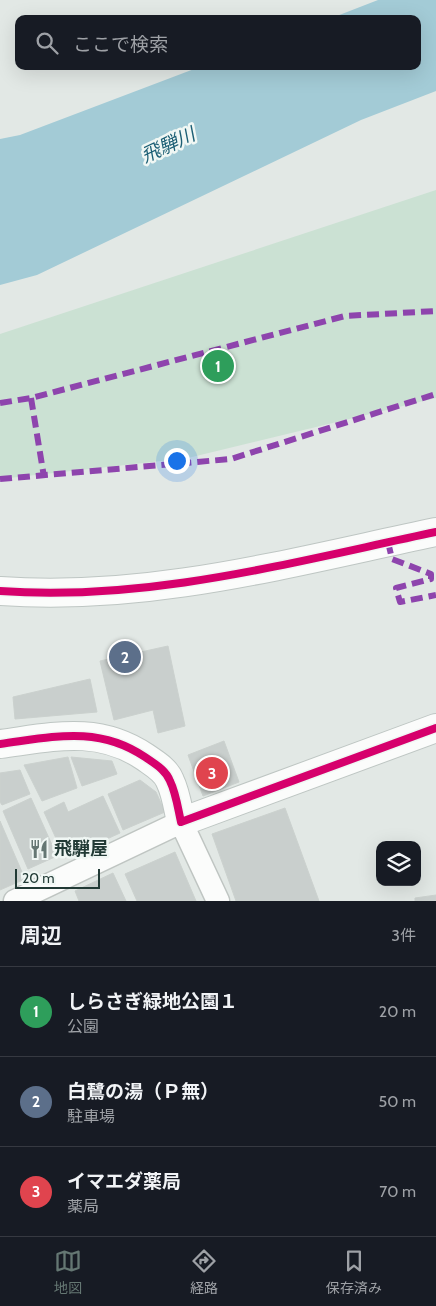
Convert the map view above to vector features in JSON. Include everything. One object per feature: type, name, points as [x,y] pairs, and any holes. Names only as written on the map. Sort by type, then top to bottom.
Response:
[{"type":"street","points":[[0,591],[78,593],[142,589],[204,580],[436,532]]},
{"type":"street","points":[[15,901],[181,822],[374,749],[436,728]]},
{"type":"street","points":[[0,744],[58,736],[93,735],[117,742],[161,768],[170,780],[181,822],[218,901]]},
{"type":"green space","points":[[436,190],[436,398],[188,458],[0,479],[0,334]]},
{"type":"water","name":"飛騨川","points":[[378,0],[436,0],[436,91],[361,120],[37,275],[0,285],[0,139],[20,135],[191,70],[421,70],[421,15],[339,15]]},
{"type":"building","points":[[168,646],[185,726],[158,733],[153,710],[114,720],[100,661]]},
{"type":"building","points":[[90,679],[97,712],[15,719],[13,697]]},
{"type":"building","points":[[224,741],[239,782],[203,796],[188,755]]},
{"type":"building","points":[[68,757],[77,788],[42,801],[24,765]]},
{"type":"building","points":[[71,757],[112,761],[117,774],[82,786]]},
{"type":"building","points":[[20,770],[30,794],[2,805],[0,802],[0,773]]},
{"type":"building","points":[[140,780],[156,792],[165,812],[123,830],[108,794]]},
{"type":"building","points":[[103,796],[120,833],[65,858],[44,812],[64,802],[68,812]]},
{"type":"building","points":[[31,798],[57,856],[28,869],[3,811]]},
{"type":"building","points":[[285,808],[319,901],[236,901],[212,834]]},
{"type":"building","points":[[0,821],[25,879],[0,890]]},
{"type":"building","points":[[175,852],[196,901],[137,901],[125,874]]},
{"type":"building","points":[[113,873],[126,901],[79,901],[75,891]]},
{"type":"building","points":[[436,895],[436,901],[415,901],[415,898]]},
{"type":"marked path","points":[[0,403],[31,398],[345,316],[436,311]]},
{"type":"marked path","points":[[0,479],[231,459],[436,394]]},
{"type":"marked path","points":[[31,398],[44,477]]},
{"type":"marked path","points":[[388,542],[392,559],[431,574],[431,579],[396,588],[400,602],[436,595]]},
{"type":"cycle path","points":[[0,591],[55,593],[110,591],[165,585],[274,567],[436,532]]},
{"type":"cycle path","points":[[0,744],[75,736],[110,740],[127,747],[153,762],[166,774],[174,791],[181,822],[436,728]]},
{"type":"place","name":"しらさぎ緑地公園１","points":[[218,366]]},
{"type":"place","name":"白鷺の湯（Ｐ無）","points":[[125,657]]},
{"type":"place","name":"イマエダ薬局","points":[[212,773]]},
{"type":"place","name":"飛騨屋","points":[[39,849]]}]
